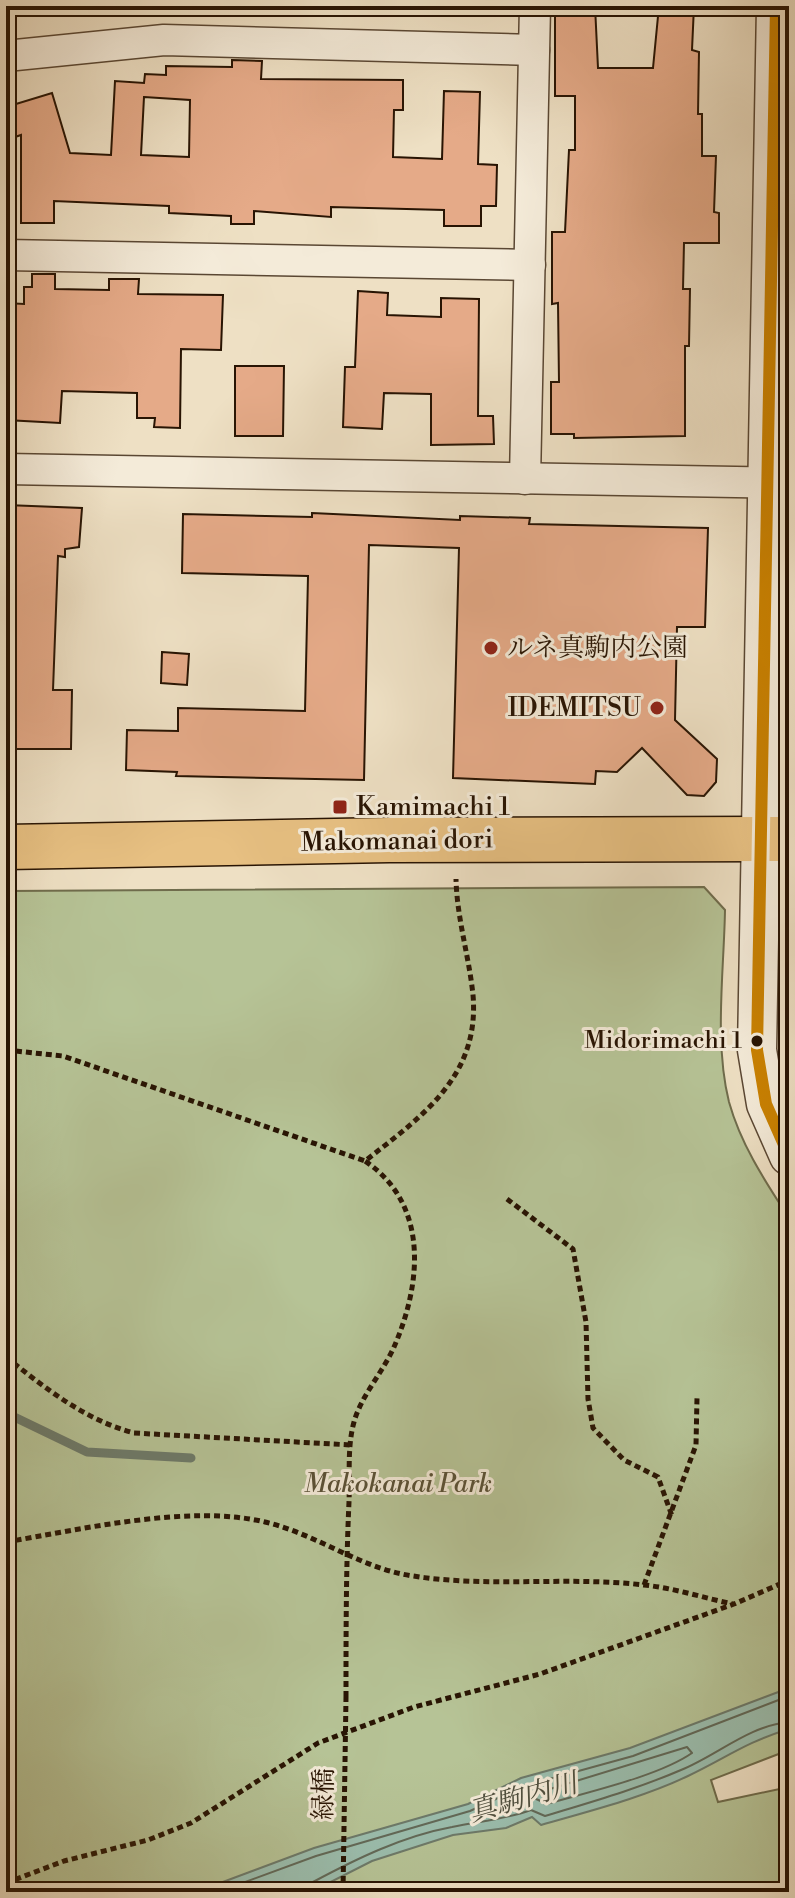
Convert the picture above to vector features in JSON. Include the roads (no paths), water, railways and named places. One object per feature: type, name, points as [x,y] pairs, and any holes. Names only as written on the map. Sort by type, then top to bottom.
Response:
[{"type":"highway","name":"Makomanai dori","points":[[6,847],[389,840],[774,839]]},
{"type":"street","points":[[525,479],[535,6]]},
{"type":"street","points":[[776,6],[778,483],[774,839],[757,1050],[759,1078],[785,1141]]},
{"type":"street","points":[[6,56],[164,40],[534,50]]},
{"type":"street","points":[[6,255],[530,265]]},
{"type":"street","points":[[6,469],[778,483]]},
{"type":"water","name":"真駒内川","points":[[789,1688],[789,1729],[748,1745],[670,1784],[634,1797],[541,1825],[532,1817],[506,1828],[453,1835],[372,1861],[311,1892],[196,1892],[314,1848],[468,1804],[521,1778],[630,1748]]},
{"type":"waterway","points":[[6,1413],[87,1452],[191,1458]]},
{"type":"place","name":"ルネ真駒内公園","points":[[491,648]]},
{"type":"place","name":"IDEMITSU","points":[[657,708]]},
{"type":"place","name":"Kamimachi 1","points":[[340,807]]},
{"type":"place","name":"Midorimachi 1","points":[[757,1041]]},
{"type":"park label","name":"Makokanai Park","points":[[398,1484]]}]
